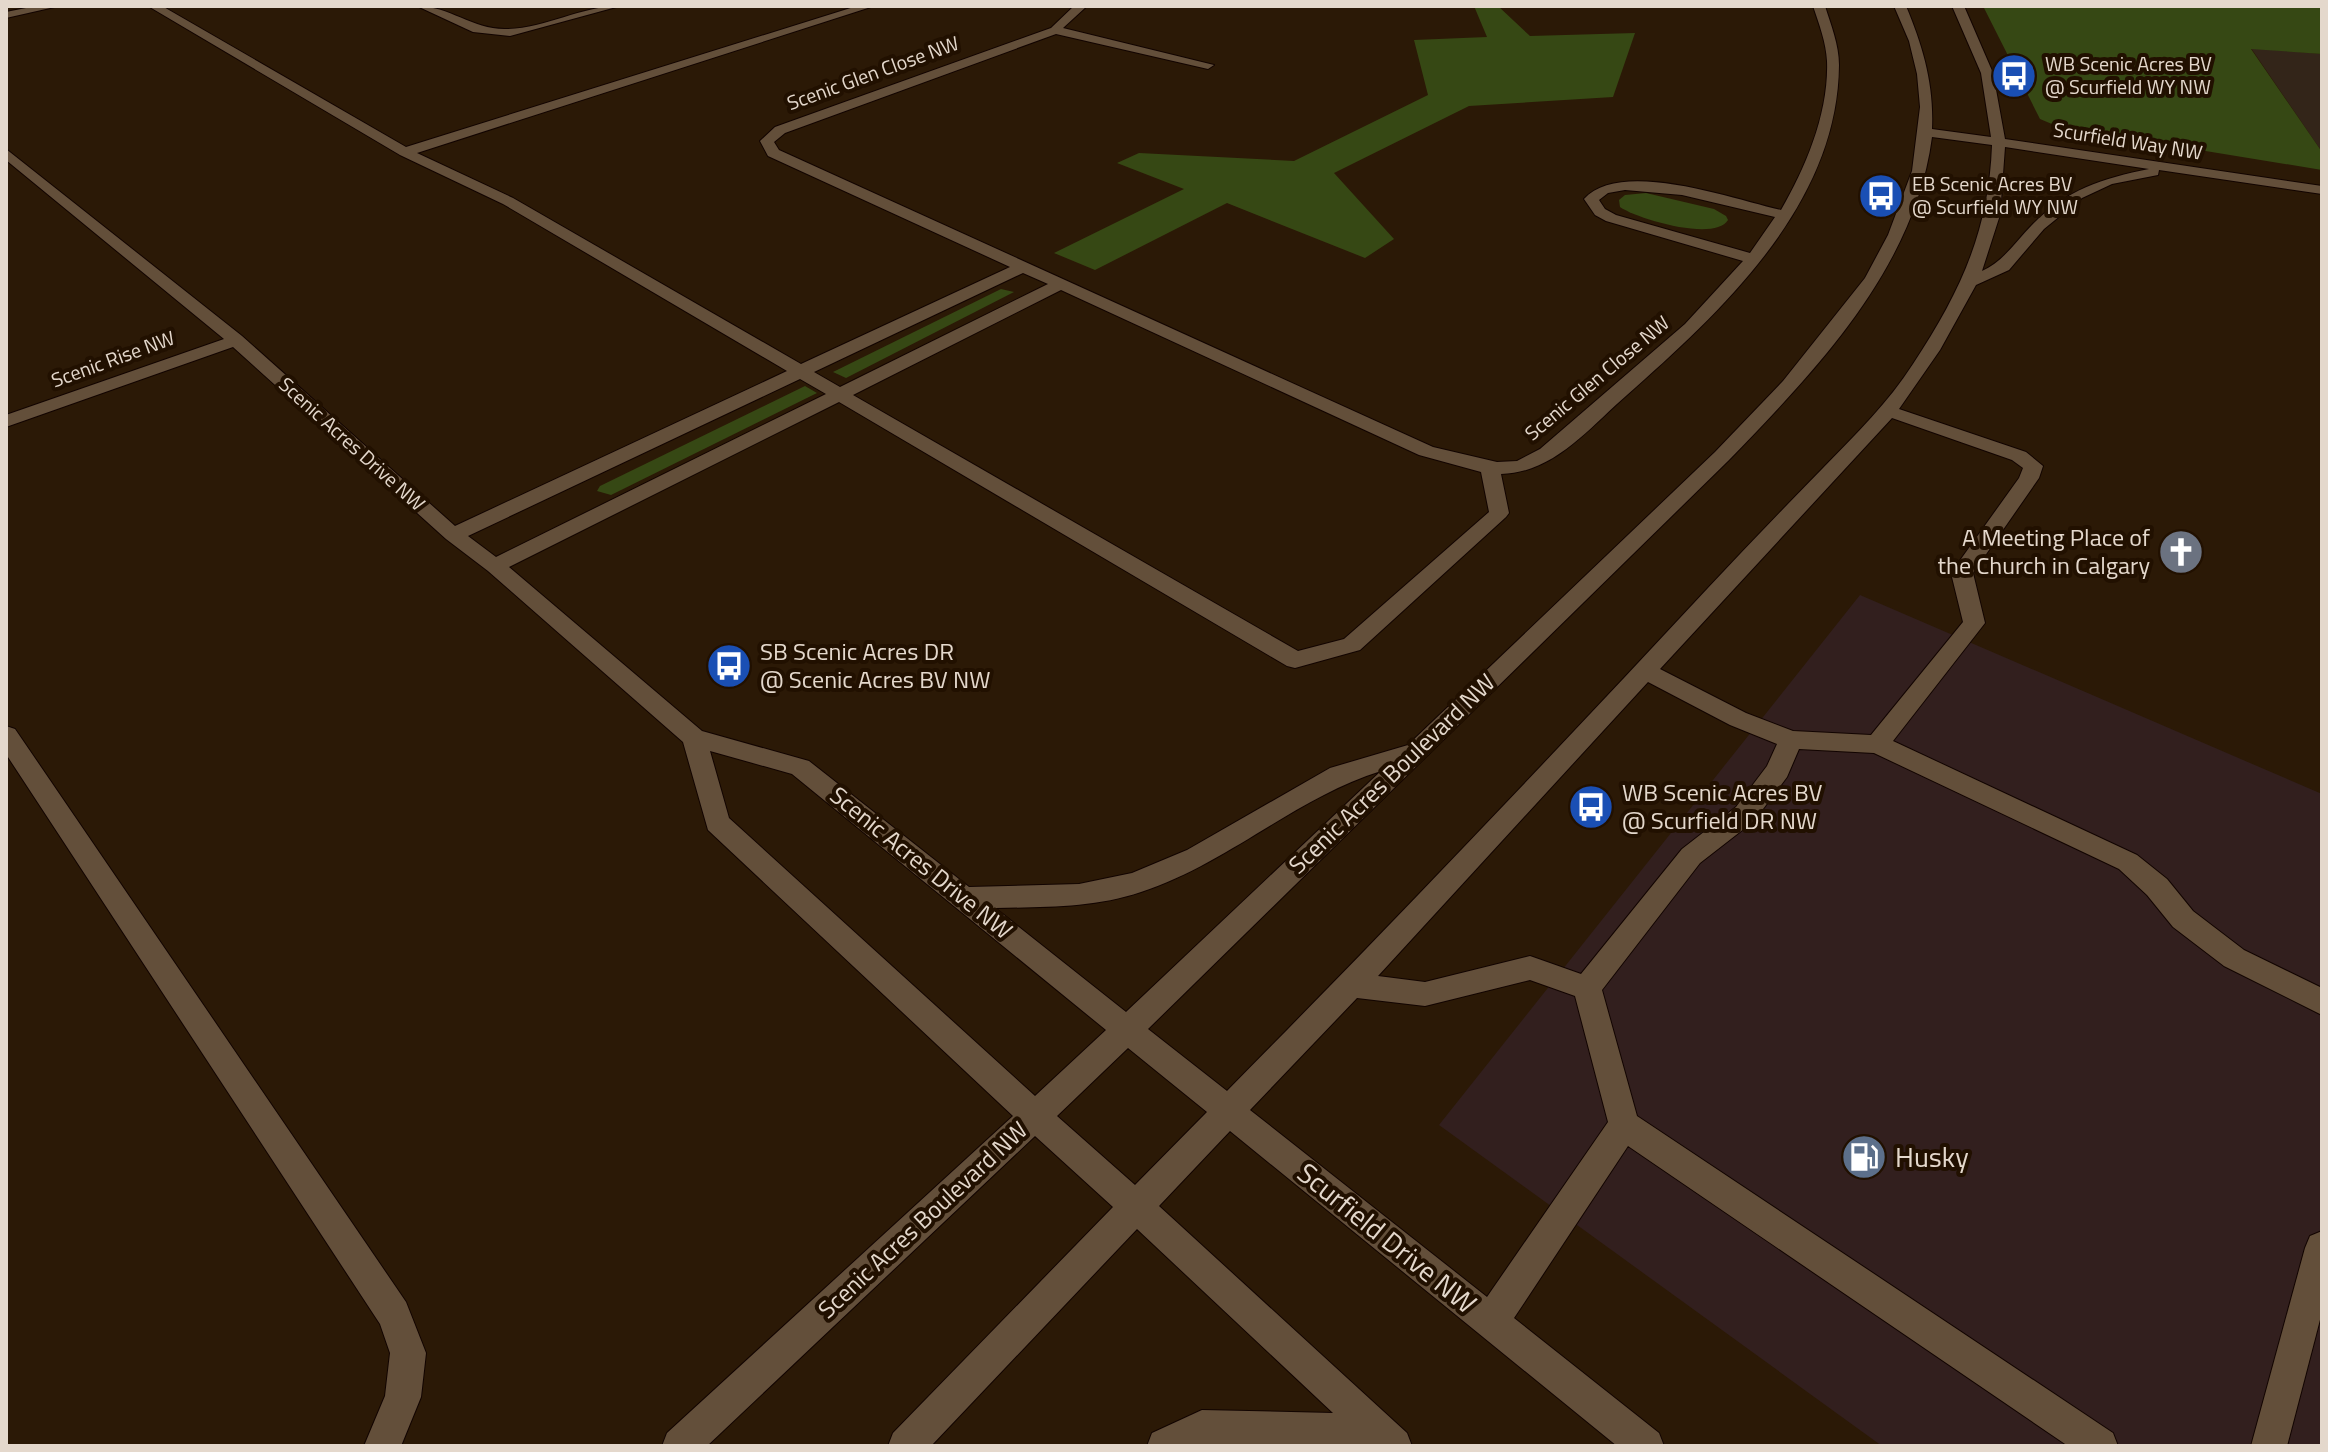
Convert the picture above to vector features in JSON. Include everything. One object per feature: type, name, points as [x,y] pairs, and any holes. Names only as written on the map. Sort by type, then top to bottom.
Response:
[{"type":"street","points":[[6,15],[53,6]]},
{"type":"street","points":[[154,6],[405,152],[508,201],[842,393],[1295,660],[1352,645],[1499,513],[1490,468]]},
{"type":"street","points":[[423,6],[477,30],[510,33],[614,6]]},
{"type":"street","points":[[405,152],[868,6]]},
{"type":"street","name":"Scenic Glen Close NW","points":[[1081,6],[1055,30],[791,125],[767,141],[773,153],[1426,451],[1490,468],[1520,466],[1546,454],[1653,364],[1753,259],[1784,215],[1816,153],[1827,110],[1832,51],[1819,6]]},
{"type":"street","name":"Scenic Acres Boulevard NW","points":[[680,1446],[1126,1031],[1717,462],[1802,370],[1877,272],[1907,211],[1928,132],[1929,107],[1917,46],[1900,6]]},
{"type":"street","points":[[906,1446],[1352,985],[1646,671],[1757,547],[1888,411],[1969,282],[1986,239],[1995,198],[2000,124],[1988,72],[1972,29],[1958,6]]},
{"type":"street","points":[[1055,30],[1208,65]]},
{"type":"street","name":"Scurfield Way NW","points":[[1928,132],[2322,190]]},
{"type":"street","name":"Scenic Acres Drive NW","points":[[6,153],[236,340],[453,535],[495,566],[694,738],[800,767],[1126,1031]]},
{"type":"street","points":[[1969,282],[2003,267],[2039,226],[2077,195],[2108,181],[2172,168]]},
{"type":"street","points":[[1753,259],[1611,218],[1600,212],[1591,199],[1603,187],[1647,184],[1784,215]]},
{"type":"street","points":[[453,535],[1023,267]]},
{"type":"street","points":[[495,566],[1061,284]]},
{"type":"street","name":"Scenic Rise NW","points":[[6,421],[236,340]]},
{"type":"street","points":[[1877,744],[1974,623],[1962,573],[2029,478],[2033,466],[2019,456],[1888,411]]},
{"type":"street","points":[[1646,671],[1738,719],[1791,740],[1877,744],[2128,862],[2157,887],[2183,919],[2234,958],[2322,1002]]},
{"type":"street","points":[[6,735],[394,1314],[408,1353],[403,1397],[382,1446]]},
{"type":"street","points":[[694,738],[717,823],[1259,1318],[1386,1439]]},
{"type":"street","points":[[1587,988],[1691,856],[1745,814],[1778,770],[1791,740]]},
{"type":"street","points":[[964,898],[1079,895],[1136,883],[1196,857],[1339,775],[1416,751]]},
{"type":"street","points":[[1352,985],[1425,994],[1530,968],[1587,988]]},
{"type":"street","points":[[1587,988],[1624,1125],[2100,1446]]},
{"type":"street","name":"Scurfield Drive NW","points":[[1126,1031],[1646,1446]]},
{"type":"street","points":[[1491,1322],[1624,1125]]},
{"type":"street","points":[[2269,1446],[2322,1248]]},
{"type":"street","points":[[1165,1446],[1202,1428],[1386,1439]]},
{"type":"shaded area","points":[[2251,48],[2322,54],[2322,152]]},
{"type":"shaded area","points":[[1860,595],[2322,794],[2322,1446],[1882,1446],[1439,1125]]},
{"type":"green space","points":[[1474,6],[1498,6],[1530,36],[1635,33],[1613,97],[1469,106],[1334,173],[1394,239],[1365,258],[1227,203],[1095,270],[1054,253],[1184,189],[1117,163],[1139,153],[1294,161],[1428,95],[1414,40],[1487,37]]},
{"type":"green space","points":[[1983,6],[2322,6],[2322,54],[2251,49],[2322,152],[2322,170],[2059,127],[2040,119]]},
{"type":"green space","points":[[1646,193],[1714,209],[1728,220],[1720,226],[1693,229],[1658,222],[1620,207],[1619,200],[1625,195]]},
{"type":"green space","points":[[1001,289],[1014,292],[846,378],[833,372]]},
{"type":"green space","points":[[805,386],[817,393],[611,495],[597,491],[600,486]]},
{"type":"place","name":"WB Scenic Acres BV @ Scurfield WY NW","points":[[2014,76]]},
{"type":"place","name":"EB Scenic Acres BV @ Scurfield WY NW","points":[[1881,196]]},
{"type":"place","name":"A Meeting Place of the Church in Calgary","points":[[2181,552]]},
{"type":"place","name":"SB Scenic Acres DR @ Scenic Acres BV NW","points":[[729,666]]},
{"type":"place","name":"WB Scenic Acres BV @ Scurfield DR NW","points":[[1591,807]]},
{"type":"place","name":"Husky","points":[[1864,1157]]}]
